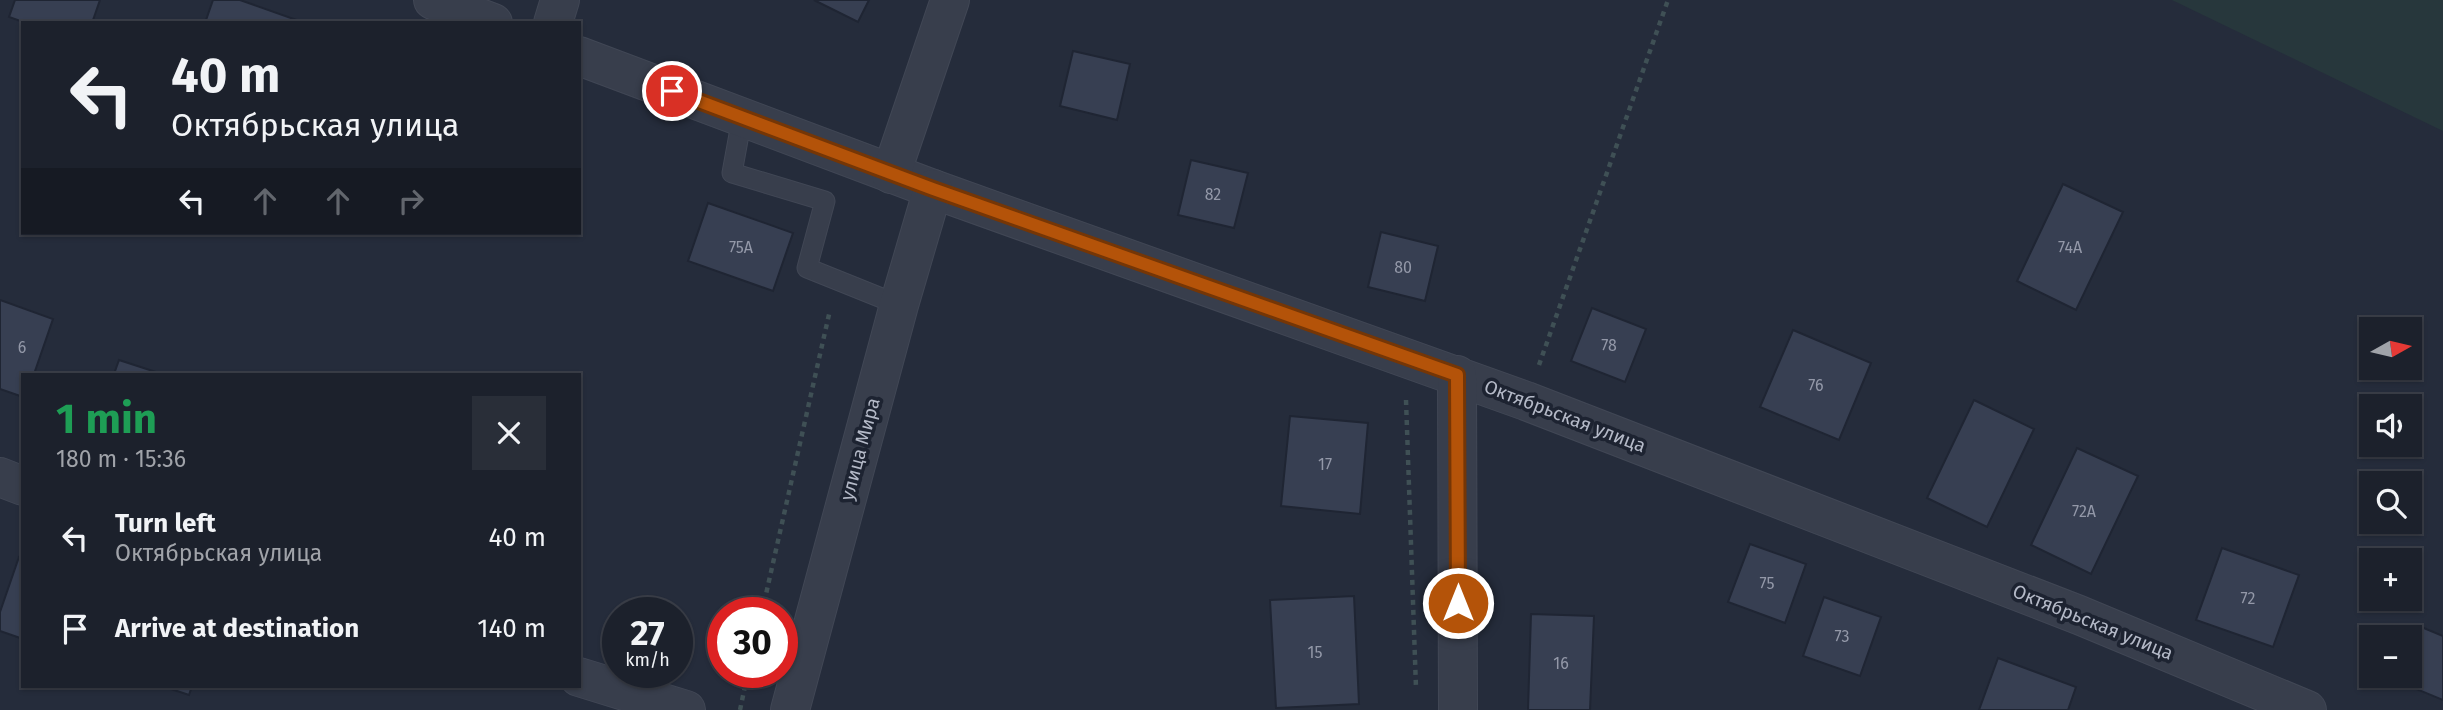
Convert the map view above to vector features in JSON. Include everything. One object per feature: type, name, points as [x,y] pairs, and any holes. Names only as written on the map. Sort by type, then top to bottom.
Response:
[{"type":"street","points":[[433,0],[488,21]]},
{"type":"street","points":[[554,21],[560,0]]},
{"type":"street","points":[[891,174],[950,0]]},
{"type":"street","name":"Октябрьская улица","points":[[581,56],[891,174],[1526,401],[2079,615],[2306,710]]},
{"type":"street","name":"улица Мира","points":[[790,710],[899,304],[933,189]]},
{"type":"street","points":[[1457,375],[1458,710]]},
{"type":"street","points":[[0,477],[21,485]]},
{"type":"street","points":[[581,678],[686,710]]},
{"type":"lane","points":[[742,118],[732,173],[825,201],[807,268],[899,304]]},
{"type":"path","points":[[1526,401],[1668,0]]},
{"type":"path","points":[[765,597],[837,280]]},
{"type":"path","points":[[1406,392],[1416,696]]},
{"type":"path","points":[[740,710],[745,688]]},
{"type":"shaded area","points":[[2172,0],[2443,0],[2443,131]]},
{"type":"building","points":[[15,0],[100,0],[93,21],[21,21],[9,17]]},
{"type":"building","points":[[213,0],[240,0],[299,21],[206,21]]},
{"type":"building","points":[[814,0],[869,0],[858,22]]},
{"type":"building","points":[[1073,51],[1130,64],[1117,120],[1060,106]]},
{"type":"building","points":[[1191,160],[1248,173],[1234,228],[1178,215]]},
{"type":"building","points":[[2063,184],[2123,212],[2076,310],[2017,281]]},
{"type":"building","points":[[708,203],[793,233],[773,291],[688,261]]},
{"type":"building","points":[[1381,232],[1438,246],[1425,301],[1368,287]]},
{"type":"building","points":[[0,300],[53,319],[34,373],[21,373],[21,396],[0,389]]},
{"type":"building","points":[[1592,308],[1646,329],[1625,382],[1571,361]]},
{"type":"building","points":[[1793,330],[1871,363],[1839,440],[1760,407]]},
{"type":"building","points":[[119,360],[159,373],[114,373]]},
{"type":"building","points":[[1974,400],[2034,429],[1987,527],[1927,498]]},
{"type":"building","points":[[1290,416],[1368,423],[1360,514],[1281,506]]},
{"type":"building","points":[[2077,448],[2138,476],[2091,574],[2031,545]]},
{"type":"building","points":[[1750,544],[1806,564],[1785,623],[1728,602]]},
{"type":"building","points":[[2222,548],[2299,575],[2273,647],[2196,620]]},
{"type":"building","points":[[21,558],[21,638],[0,631],[0,612]]},
{"type":"building","points":[[1354,596],[1359,704],[1276,708],[1270,600]]},
{"type":"building","points":[[1824,597],[1881,617],[1860,676],[1803,656]]},
{"type":"building","points":[[1531,614],[1594,616],[1590,710],[1528,710]]},
{"type":"building","points":[[2422,627],[2443,636],[2443,700],[2414,688],[2422,688]]},
{"type":"building","points":[[1998,658],[2076,687],[2068,710],[1979,710]]},
{"type":"building","points":[[168,688],[191,688],[189,695]]},
{"type":"route","points":[[672,91],[933,189],[1457,375],[1458,603]]}]
